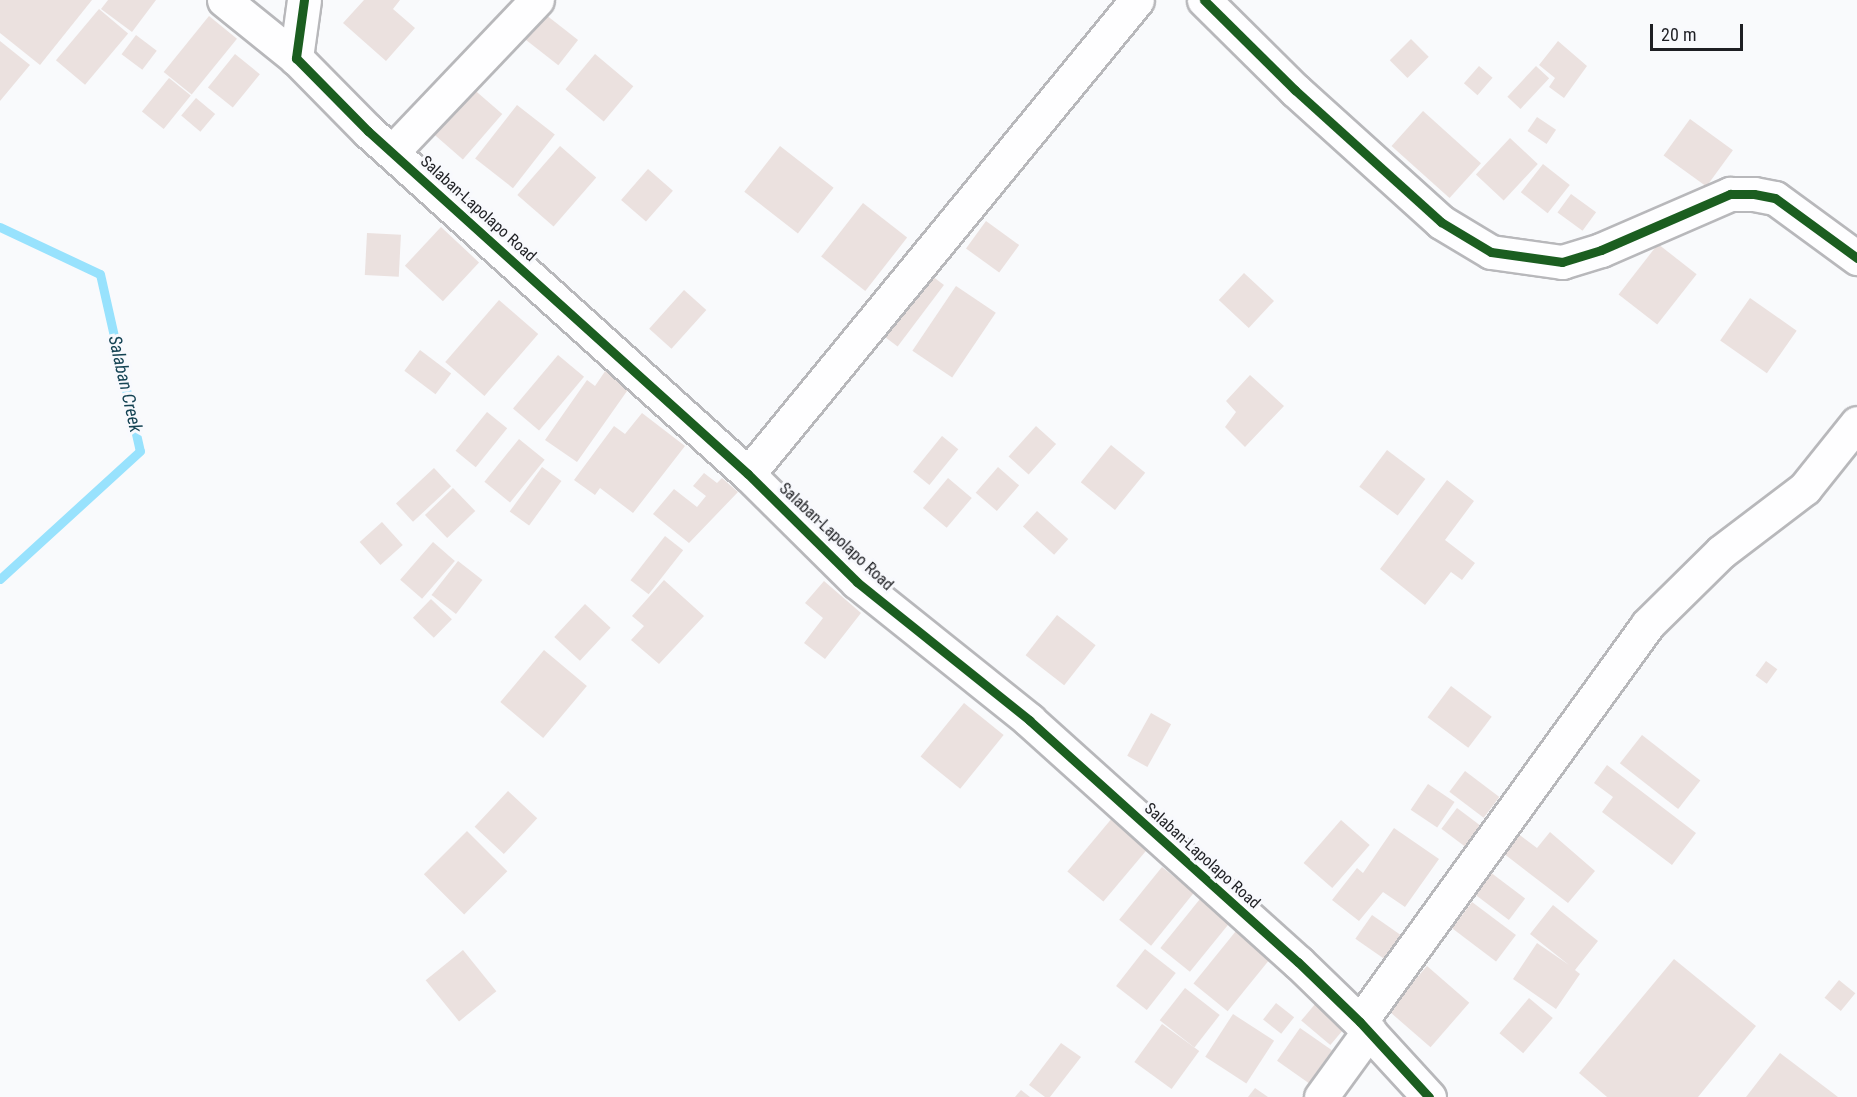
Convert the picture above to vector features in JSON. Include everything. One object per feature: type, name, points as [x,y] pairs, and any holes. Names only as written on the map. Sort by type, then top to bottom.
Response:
[{"type":"street","name":"Salaban-Lapolapo Road","points":[[224,0],[296,58],[392,152],[748,474],[857,582],[1029,720],[1365,1026],[1429,1097]]},
{"type":"street","points":[[296,58],[304,0]]},
{"type":"street","points":[[392,152],[537,0]]},
{"type":"street","points":[[748,474],[1137,0]]},
{"type":"street","points":[[1204,0],[1295,90],[1441,222],[1491,252],[1562,262],[1601,250],[1730,194],[1754,194],[1775,198],[1857,258]]},
{"type":"street","points":[[1321,1097],[1365,1026],[1647,625],[1721,552],[1805,488],[1857,423]]},
{"type":"building","points":[[0,0],[92,0],[40,65],[0,33]]},
{"type":"building","points":[[108,0],[156,0],[132,32],[101,9]]},
{"type":"building","points":[[364,0],[400,0],[393,9],[415,28],[386,61],[343,23]]},
{"type":"building","points":[[99,9],[128,33],[85,85],[56,60]]},
{"type":"building","points":[[541,11],[578,40],[558,65],[521,36]]},
{"type":"building","points":[[209,16],[237,39],[192,95],[164,72]]},
{"type":"building","points":[[136,35],[157,51],[142,70],[122,54]]},
{"type":"building","points":[[1411,39],[1429,57],[1407,78],[1390,60]]},
{"type":"building","points":[[0,41],[30,65],[0,101]]},
{"type":"building","points":[[1558,41],[1587,66],[1564,98],[1549,87],[1555,78],[1539,65]]},
{"type":"building","points":[[235,54],[260,74],[233,108],[208,87]]},
{"type":"building","points":[[595,54],[633,86],[604,121],[565,89]]},
{"type":"building","points":[[1479,66],[1493,78],[1477,95],[1464,83]]},
{"type":"building","points":[[1536,66],[1549,78],[1521,109],[1507,97]]},
{"type":"building","points":[[169,78],[191,96],[164,129],[142,111]]},
{"type":"building","points":[[463,80],[502,114],[463,159],[424,125]]},
{"type":"building","points":[[196,98],[215,114],[200,132],[181,116]]},
{"type":"building","points":[[517,105],[555,135],[513,188],[475,159]]},
{"type":"building","points":[[1423,111],[1481,163],[1450,198],[1392,146]]},
{"type":"building","points":[[1537,117],[1556,130],[1547,144],[1527,131]]},
{"type":"building","points":[[1690,119],[1733,150],[1706,187],[1664,155]]},
{"type":"building","points":[[1510,138],[1538,164],[1504,200],[1476,175]]},
{"type":"building","points":[[560,146],[596,177],[554,227],[517,195]]},
{"type":"building","points":[[780,146],[834,188],[798,234],[744,192]]},
{"type":"building","points":[[1543,164],[1570,185],[1548,213],[1521,192]]},
{"type":"building","points":[[648,169],[673,191],[646,222],[621,200]]},
{"type":"building","points":[[1571,194],[1596,212],[1583,231],[1557,213]]},
{"type":"building","points":[[863,203],[907,237],[865,291],[821,257]]},
{"type":"building","points":[[986,221],[1019,245],[999,273],[966,249]]},
{"type":"building","points":[[441,227],[479,262],[443,301],[405,266]]},
{"type":"building","points":[[367,233],[401,235],[399,277],[365,275]]},
{"type":"building","points":[[1658,244],[1697,274],[1657,325],[1619,294]]},
{"type":"building","points":[[924,270],[944,285],[898,347],[878,331]]},
{"type":"building","points":[[1244,273],[1274,301],[1249,328],[1219,300]]},
{"type":"building","points":[[956,286],[996,313],[952,378],[912,351]]},
{"type":"building","points":[[684,290],[706,310],[671,349],[649,329]]},
{"type":"building","points":[[1750,298],[1797,331],[1767,373],[1720,341]]},
{"type":"building","points":[[499,300],[538,334],[484,396],[445,362]]},
{"type":"building","points":[[420,350],[451,373],[435,394],[404,371]]},
{"type":"building","points":[[558,355],[584,377],[539,430],[513,409]]},
{"type":"building","points":[[608,367],[632,384],[577,462],[545,440],[587,380],[595,386]]},
{"type":"building","points":[[1250,375],[1284,406],[1245,447],[1225,427],[1236,412],[1226,401]]},
{"type":"building","points":[[487,412],[507,428],[476,467],[456,451]]},
{"type":"building","points":[[642,413],[685,446],[633,513],[600,488],[595,495],[574,480],[614,426],[625,434]]},
{"type":"building","points":[[1036,426],[1056,444],[1029,475],[1009,456]]},
{"type":"building","points":[[942,436],[958,449],[929,485],[913,472]]},
{"type":"building","points":[[519,439],[545,460],[510,503],[484,482]]},
{"type":"building","points":[[1111,445],[1145,473],[1115,510],[1081,482]]},
{"type":"building","points":[[1387,450],[1425,479],[1398,516],[1359,487]]},
{"type":"building","points":[[542,467],[561,481],[529,526],[510,511]]},
{"type":"building","points":[[998,467],[1019,485],[997,511],[976,493]]},
{"type":"building","points":[[434,468],[451,486],[413,522],[396,503]]},
{"type":"building","points":[[704,473],[717,483],[722,478],[738,492],[689,543],[653,514],[674,489],[697,507],[706,496],[693,486]]},
{"type":"building","points":[[948,478],[972,498],[947,528],[923,508]]},
{"type":"building","points":[[1447,480],[1474,501],[1445,540],[1475,563],[1462,580],[1451,572],[1425,605],[1380,569]]},
{"type":"building","points":[[453,488],[475,511],[447,538],[425,515]]},
{"type":"building","points":[[1037,511],[1068,539],[1054,555],[1023,527]]},
{"type":"building","points":[[382,522],[403,545],[380,565],[360,542]]},
{"type":"building","points":[[665,536],[683,550],[649,594],[631,580]]},
{"type":"building","points":[[433,542],[455,561],[422,599],[400,580]]},
{"type":"building","points":[[458,561],[482,580],[456,614],[432,595]]},
{"type":"building","points":[[664,580],[704,616],[659,664],[631,640],[644,626],[632,616]]},
{"type":"building","points":[[824,581],[861,613],[825,659],[804,643],[823,618],[805,603]]},
{"type":"building","points":[[431,599],[452,619],[434,638],[413,618]]},
{"type":"building","points":[[585,604],[611,628],[580,661],[554,637]]},
{"type":"building","points":[[1057,615],[1096,645],[1064,685],[1026,655]]},
{"type":"building","points":[[544,650],[587,686],[543,738],[500,702]]},
{"type":"building","points":[[1766,661],[1777,669],[1767,684],[1755,676]]},
{"type":"building","points":[[1451,686],[1492,717],[1468,748],[1428,717]]},
{"type":"building","points":[[964,703],[1004,735],[960,789],[921,757]]},
{"type":"building","points":[[1151,713],[1171,724],[1147,767],[1127,756]]},
{"type":"building","points":[[1642,735],[1700,781],[1678,809],[1620,763]]},
{"type":"building","points":[[1607,765],[1696,833],[1672,865],[1602,812],[1613,797],[1594,783]]},
{"type":"building","points":[[1465,771],[1499,797],[1484,818],[1449,792]]},
{"type":"building","points":[[1428,784],[1455,802],[1437,828],[1411,810]]},
{"type":"building","points":[[508,791],[537,818],[504,854],[475,827]]},
{"type":"building","points":[[1457,808],[1489,832],[1473,853],[1441,829]]},
{"type":"building","points":[[1113,817],[1149,847],[1103,902],[1067,871]]},
{"type":"building","points":[[1341,820],[1370,845],[1332,888],[1304,863]]},
{"type":"building","points":[[1394,828],[1439,859],[1405,907],[1383,892],[1359,921],[1332,900],[1357,868],[1363,873]]},
{"type":"building","points":[[467,831],[507,871],[464,914],[424,874]]},
{"type":"building","points":[[1550,832],[1595,871],[1568,903],[1503,853],[1517,833],[1537,848]]},
{"type":"building","points":[[1162,867],[1194,893],[1151,946],[1119,920]]},
{"type":"building","points":[[1490,872],[1525,898],[1509,920],[1474,894]]},
{"type":"building","points":[[1200,899],[1230,923],[1190,972],[1160,948]]},
{"type":"building","points":[[1472,902],[1516,935],[1496,961],[1452,928]]},
{"type":"building","points":[[1553,905],[1598,941],[1575,970],[1580,974],[1556,1009],[1513,979],[1537,943],[1569,965],[1530,934]]},
{"type":"building","points":[[1372,915],[1404,937],[1387,961],[1355,939]]},
{"type":"building","points":[[1240,926],[1274,954],[1228,1011],[1193,984]]},
{"type":"building","points":[[1145,949],[1176,973],[1147,1010],[1116,986]]},
{"type":"building","points":[[463,950],[496,991],[459,1021],[426,980]]},
{"type":"building","points":[[1674,959],[1756,1026],[1698,1097],[1607,1097],[1579,1073]]},
{"type":"building","points":[[1427,966],[1469,1003],[1431,1047],[1388,1011]]},
{"type":"building","points":[[1839,980],[1855,993],[1841,1011],[1825,998]]},
{"type":"building","points":[[1185,988],[1220,1015],[1194,1047],[1160,1020]]},
{"type":"building","points":[[1529,998],[1553,1018],[1523,1053],[1499,1033]]},
{"type":"building","points":[[1276,1003],[1294,1017],[1281,1034],[1263,1020]]},
{"type":"building","points":[[1316,1003],[1345,1027],[1330,1045],[1301,1021]]},
{"type":"building","points":[[1233,1014],[1274,1041],[1246,1083],[1205,1057]]},
{"type":"building","points":[[1162,1024],[1199,1051],[1172,1089],[1134,1062]]},
{"type":"building","points":[[1300,1028],[1332,1050],[1309,1083],[1277,1061]]},
{"type":"building","points":[[1061,1043],[1081,1057],[1050,1097],[1045,1097],[1029,1085]]},
{"type":"building","points":[[1780,1053],[1838,1097],[1746,1097]]},
{"type":"building","points":[[1255,1088],[1268,1097],[1248,1097]]},
{"type":"building","points":[[1021,1090],[1030,1097],[1015,1097]]},
{"type":"waterway","name":"Salaban Creek","points":[[0,227],[100,274],[140,451],[0,579]]},
{"type":"cycle path","points":[[304,0],[296,58],[368,131],[748,474],[857,582],[1029,720],[1298,962],[1360,1022],[1429,1097]]},
{"type":"cycle path","points":[[1204,0],[1295,90],[1441,222],[1491,252],[1562,262],[1601,250],[1730,194],[1754,194],[1775,198],[1857,258]]}]
